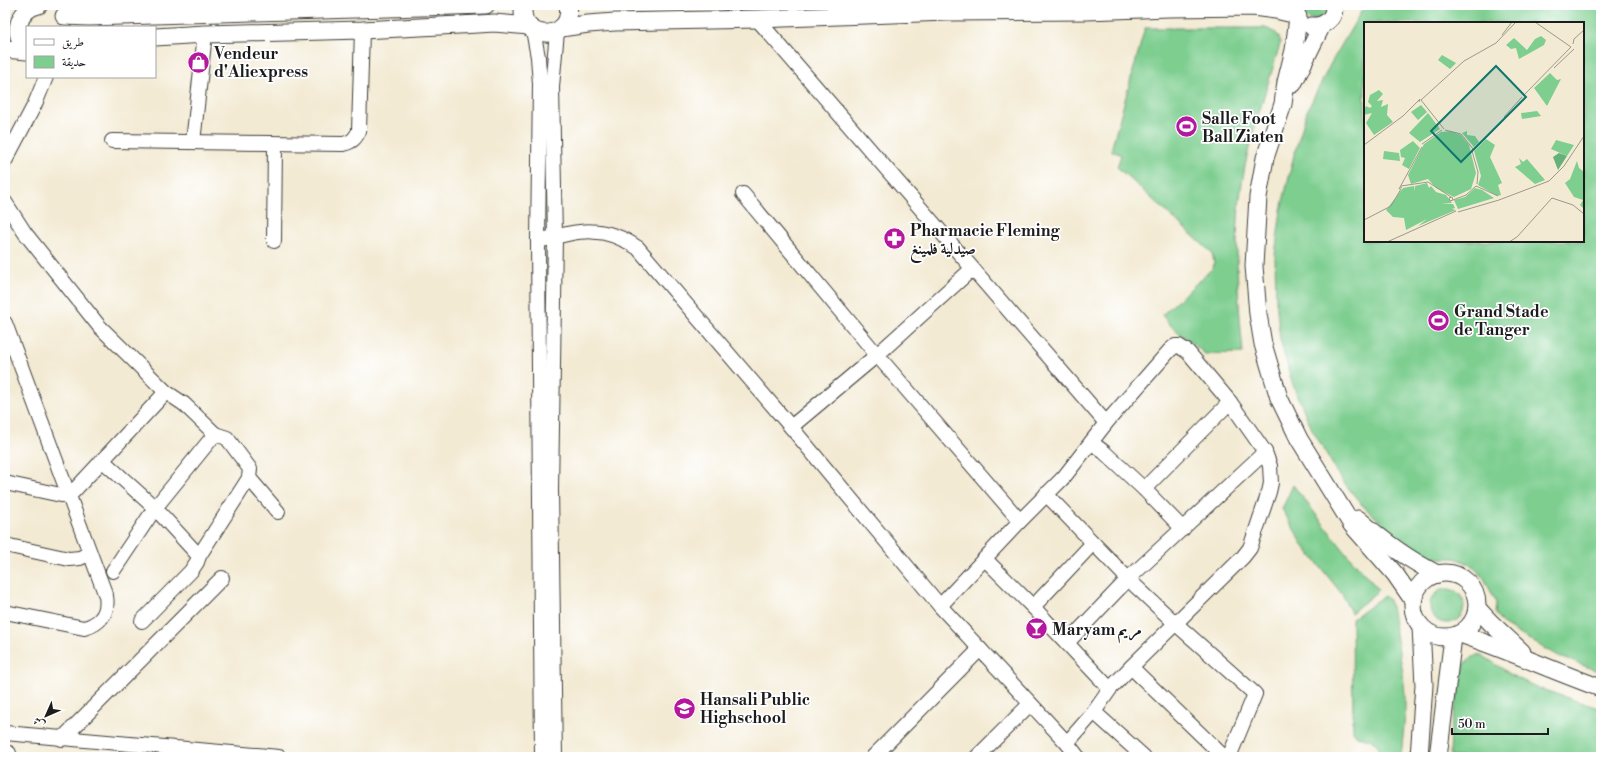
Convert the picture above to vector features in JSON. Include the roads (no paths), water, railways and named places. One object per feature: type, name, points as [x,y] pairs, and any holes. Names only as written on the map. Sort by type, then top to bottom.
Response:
[{"type":"street","points":[[26,49],[20,40],[18,26],[12,21],[30,8],[39,5]]},
{"type":"street","points":[[47,5],[56,8],[66,21],[89,17],[266,9],[486,5]]},
{"type":"street","points":[[524,5],[523,14],[531,28],[538,57],[540,84],[538,241],[542,757]]},
{"type":"street","points":[[555,757],[551,498],[555,237],[552,87],[559,30],[568,18],[568,5]]},
{"type":"street","points":[[1334,5],[1331,18],[1322,25],[1283,104],[1265,158],[1258,197],[1254,266],[1258,314],[1265,351],[1279,398],[1299,439],[1352,525],[1395,574],[1413,600]]},
{"type":"street","points":[[156,37],[205,34],[362,30],[490,23],[531,28],[545,34],[588,24],[615,22],[757,19],[947,12],[1086,11],[1253,7],[1297,12],[1306,24],[1317,26],[1322,25]]},
{"type":"street","points":[[1283,104],[1286,82],[1294,50],[1297,12]]},
{"type":"street","points":[[757,19],[1106,423]]},
{"type":"street","points":[[112,141],[275,144],[350,143],[359,132],[362,30]]},
{"type":"street","points":[[192,142],[205,34]]},
{"type":"street","points":[[5,49],[26,50]]},
{"type":"street","points":[[5,161],[35,104],[46,78]]},
{"type":"street","points":[[274,241],[275,144]]},
{"type":"street","points":[[743,194],[877,355],[1020,521]]},
{"type":"street","points":[[5,202],[11,221],[100,326],[166,392],[184,404],[215,434],[227,438],[250,469],[249,478],[199,556],[197,562],[142,621]]},
{"type":"street","points":[[538,241],[582,231],[600,231],[618,236],[638,248],[791,426],[940,606],[1078,757]]},
{"type":"street","points":[[791,426],[877,355],[972,269]]},
{"type":"street","points":[[5,323],[107,602],[104,614],[96,624],[84,628],[77,628],[5,612]]},
{"type":"street","points":[[940,606],[1020,521],[1064,477],[1092,443],[1106,423],[1175,346],[1179,346],[1188,352],[1230,402],[1265,452],[1270,466],[1271,482],[1250,548],[1243,557],[1174,623],[1110,689],[1094,712],[1066,743]]},
{"type":"street","points":[[5,483],[61,496],[68,495],[73,492],[166,392]]},
{"type":"street","points":[[1144,489],[1230,402]]},
{"type":"street","points":[[113,571],[155,508],[215,434]]},
{"type":"street","points":[[1092,443],[1104,452],[1144,489],[1183,529]]},
{"type":"street","points":[[1067,643],[1128,579],[1265,452]]},
{"type":"street","points":[[102,460],[155,508],[199,556]]},
{"type":"street","points":[[249,478],[278,512]]},
{"type":"street","points":[[1046,494],[1128,579],[1174,623],[1255,694],[1229,757]]},
{"type":"street","points":[[1340,505],[1394,549],[1416,564],[1437,574]]},
{"type":"street","points":[[1033,607],[1093,543]]},
{"type":"street","points":[[5,545],[69,559],[80,558],[90,553]]},
{"type":"street","points":[[985,559],[1033,607],[1110,689]]},
{"type":"street","points":[[1447,573],[1457,575],[1466,580],[1472,588],[1476,598],[1477,608],[1475,618],[1469,627],[1456,635],[1444,638],[1427,632],[1421,627],[1414,614],[1413,600],[1416,591],[1421,583],[1428,577],[1437,574],[1447,573]]},
{"type":"street","points":[[62,739],[222,578]]},
{"type":"street","points":[[1477,608],[1505,637],[1537,663]]},
{"type":"street","points":[[1419,757],[1424,686],[1421,627]]},
{"type":"street","points":[[1456,635],[1496,646],[1601,688]]},
{"type":"street","points":[[1438,757],[1456,635]]},
{"type":"street","points":[[873,757],[980,649]]},
{"type":"street","points":[[1131,667],[1224,757]]},
{"type":"street","points":[[977,757],[1030,704]]},
{"type":"street","points":[[1094,712],[1144,757]]},
{"type":"street","points":[[5,733],[278,757]]},
{"type":"place","name":"Vendeur d'Aliexpress","points":[[199,62]]},
{"type":"place","name":"Salle Foot Ball Ziaten","points":[[1186,127]]},
{"type":"place","name":"Pharmacie Fleming صيدلية فلمينغ","points":[[895,239]]},
{"type":"place","name":"Grand Stade de Tanger","points":[[1439,320]]},
{"type":"place","name":"Maryam مريم","points":[[1037,629]]},
{"type":"place","name":"Hansali Public Highschool","points":[[685,708]]}]
